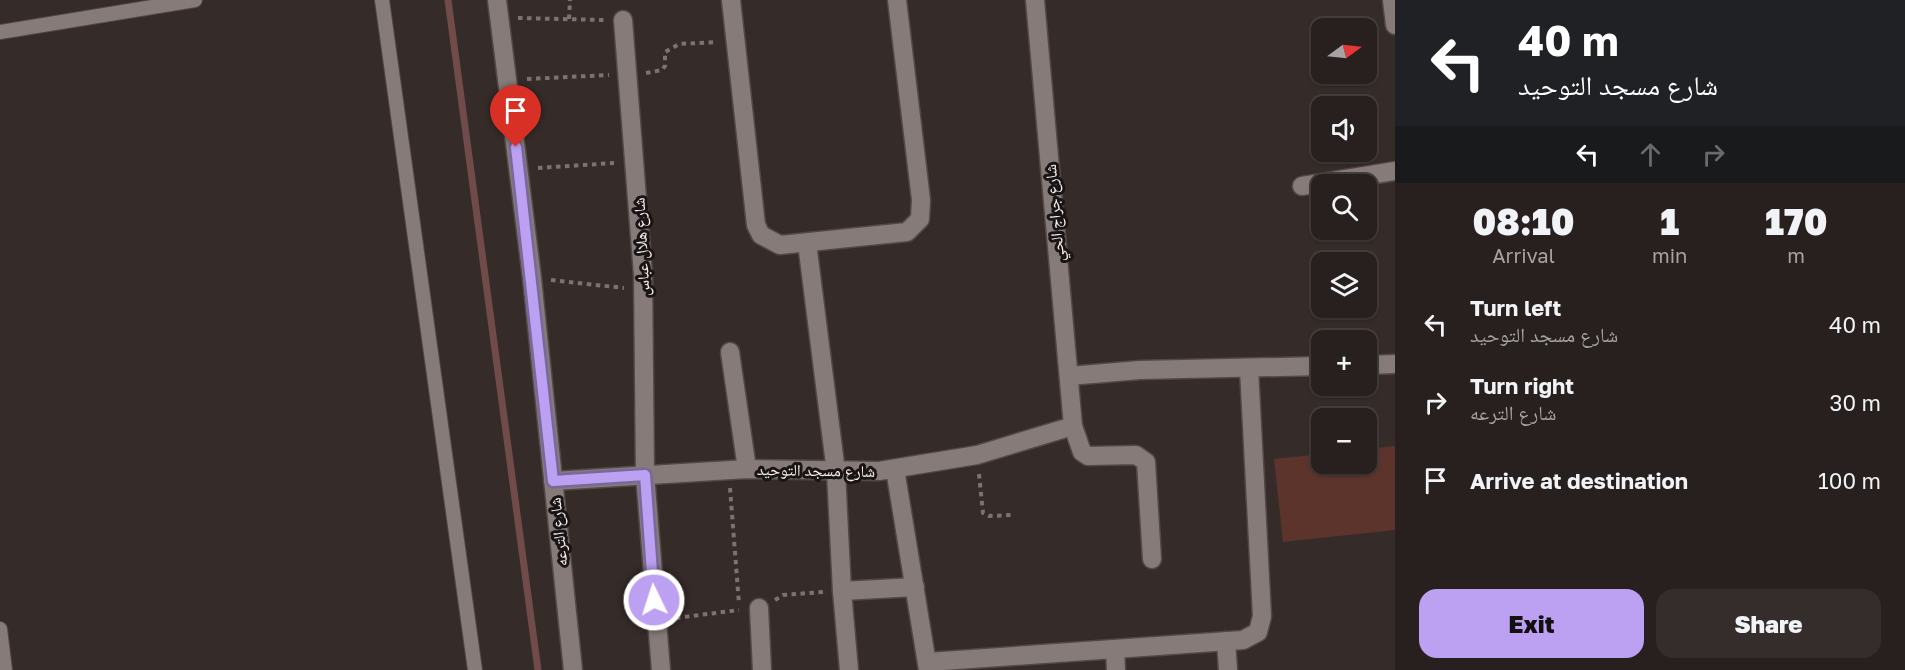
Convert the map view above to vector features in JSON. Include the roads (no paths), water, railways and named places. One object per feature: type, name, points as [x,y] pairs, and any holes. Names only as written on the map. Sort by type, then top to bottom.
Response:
[{"type":"street","points":[[731,0],[756,225],[761,235],[780,245],[907,232],[920,219],[921,200],[897,0]]},
{"type":"street","name":"شارع جراج الحي","points":[[1035,0],[1073,426],[1082,452],[1088,456],[1136,455],[1146,462],[1152,559]]},
{"type":"street","points":[[1392,0],[1395,26]]},
{"type":"street","name":"شارع الترعه","points":[[498,9],[532,278],[573,670]]},
{"type":"street","name":"شارع هلال عباس","points":[[623,20],[636,162],[644,290],[645,475],[661,670]]},
{"type":"street","points":[[1302,186],[1395,171]]},
{"type":"street","points":[[807,243],[836,472],[842,591],[849,670]]},
{"type":"street","points":[[730,352],[747,469]]},
{"type":"street","points":[[1377,365],[1395,364]]},
{"type":"street","points":[[1069,376],[1140,370],[1311,366]]},
{"type":"street","points":[[895,469],[928,666],[1009,663],[1115,650],[1251,638],[1262,624],[1248,369]]},
{"type":"street","name":"شارع مسجد التوحيد","points":[[553,481],[747,469],[836,472],[895,469],[977,455],[1073,426]]},
{"type":"street","points":[[842,591],[915,587]]},
{"type":"street","points":[[759,608],[762,670]]},
{"type":"street","points":[[1226,641],[1228,670]]},
{"type":"street","points":[[1115,650],[1116,670]]},
{"type":"lane","points":[[0,32],[195,0]]},
{"type":"lane","points":[[382,0],[475,670]]},
{"type":"lane","points":[[0,629],[5,670]]},
{"type":"waterway","points":[[448,0],[538,670]]}]
